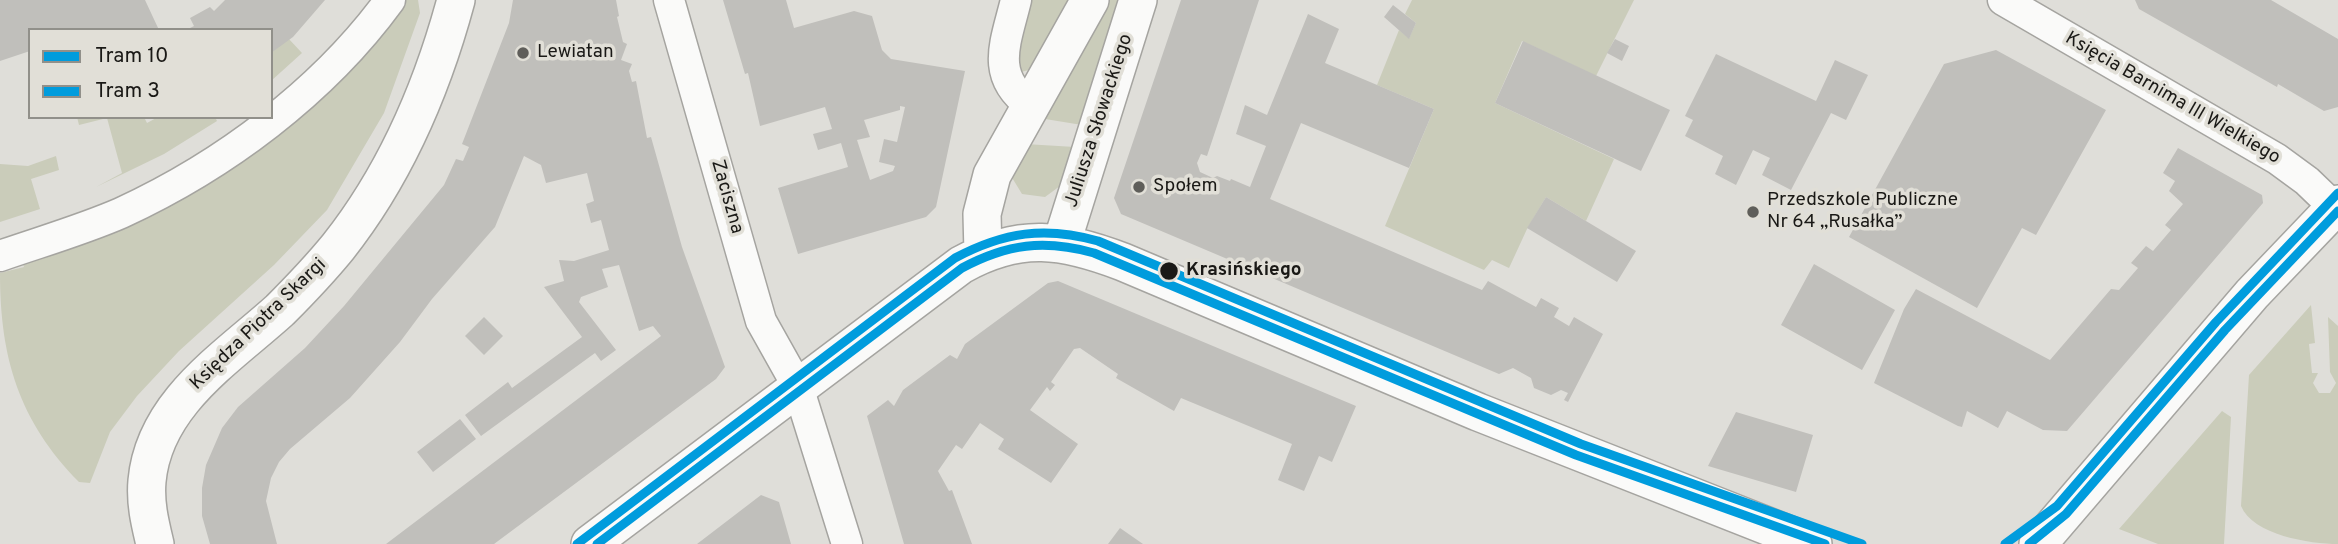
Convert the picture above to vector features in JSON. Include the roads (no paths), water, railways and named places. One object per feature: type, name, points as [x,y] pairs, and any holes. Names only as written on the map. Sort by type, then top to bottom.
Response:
[{"type":"street","points":[[273,117],[352,46],[390,0]]},
{"type":"street","name":"Księdza Piotra Skargi","points":[[155,544],[146,502],[147,478],[164,426],[177,406],[203,378],[297,293],[338,247],[367,207],[394,162],[424,98],[456,0]]},
{"type":"street","name":"Zaciszna","points":[[669,0],[761,321],[798,387],[847,544]]},
{"type":"street","points":[[1016,0],[1003,62],[1011,89],[1030,105]]},
{"type":"street","points":[[984,253],[982,214],[988,185],[1090,0]]},
{"type":"street","name":"Juliusza Słowackiego","points":[[1062,242],[1138,0]]},
{"type":"street","name":"Księcia Barnima III Wielkiego","points":[[2003,0],[2277,159],[2336,206]]},
{"type":"street","points":[[0,256],[119,213],[198,172],[270,119]]},
{"type":"street","points":[[2038,544],[2226,323],[2336,206]]},
{"type":"street","points":[[590,544],[961,265],[984,253],[1021,242],[1062,242],[1086,247],[1478,412],[1813,544]]},
{"type":"tram line","name":"10","points":[[2005,544],[2057,506],[2216,322],[2338,193]]},
{"type":"tram line","name":"3","points":[[2029,544],[2066,514],[2225,330],[2338,211]]},
{"type":"tram line","name":"10","points":[[577,544],[955,258],[1008,237],[1042,233],[1079,236],[1098,241],[1581,444],[1862,544]]},
{"type":"tram line","name":"3","points":[[597,544],[962,268],[1010,249],[1042,245],[1094,253],[1576,455],[1825,544]]},
{"type":"place","name":"Lewiatan","points":[[523,53]]},
{"type":"place","name":"Społem","points":[[1139,187]]},
{"type":"place","name":"Przedszkole Publiczne Nr 64 „Rusałka”","points":[[1753,212]]},
{"type":"place","name":"Krasińskiego","points":[[1169,271]]}]
